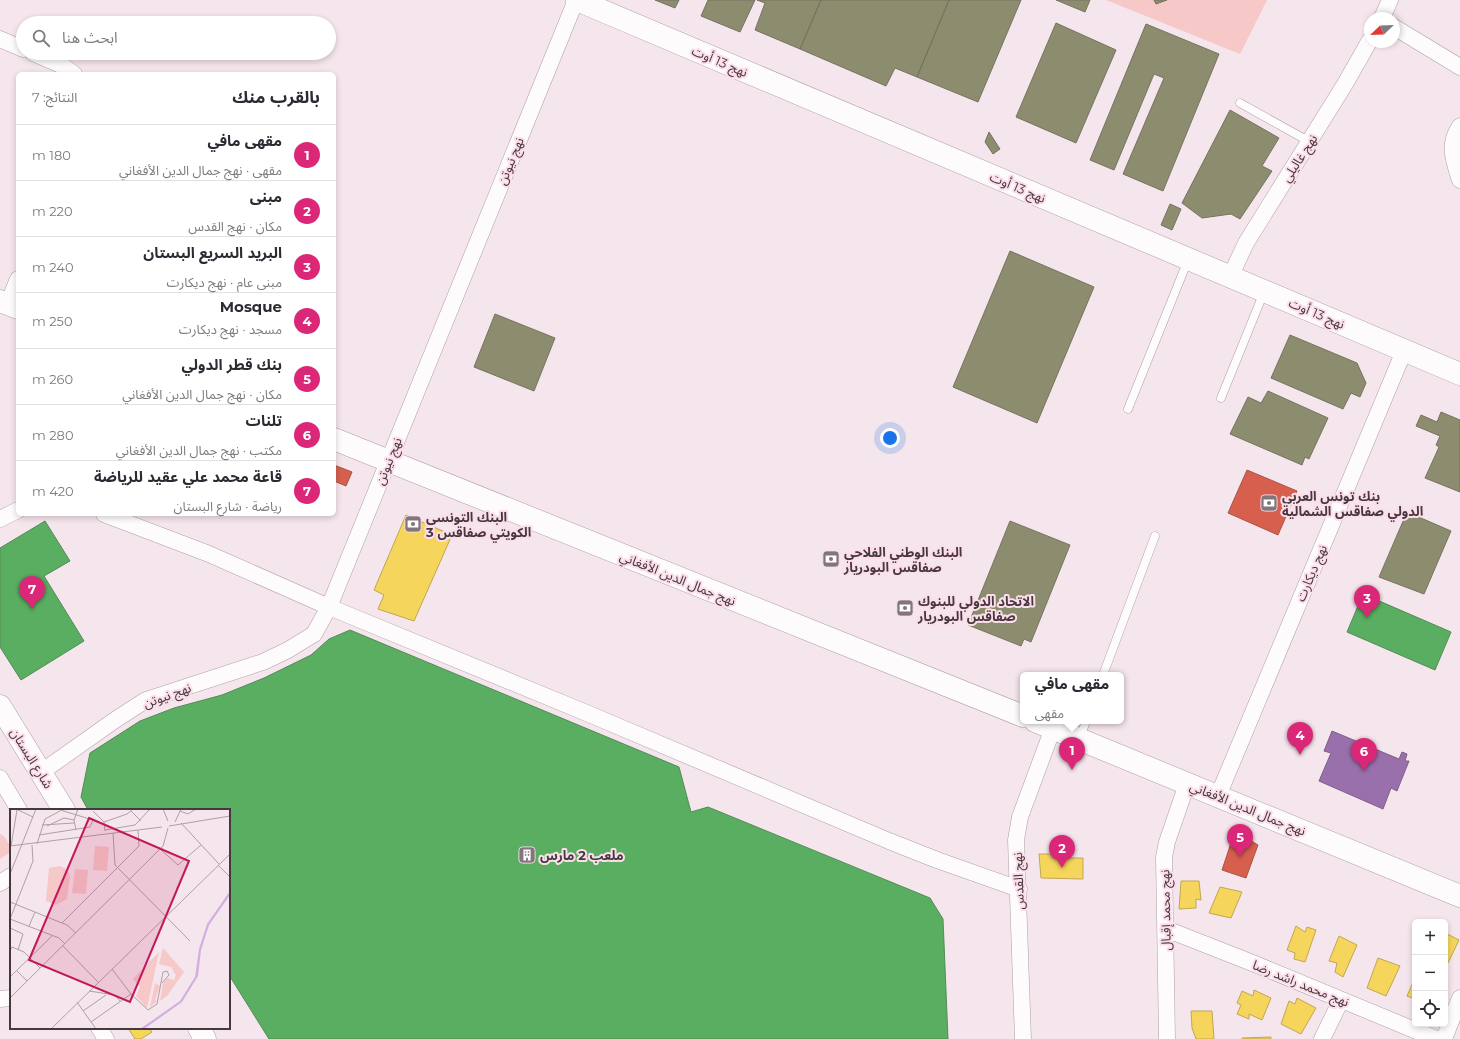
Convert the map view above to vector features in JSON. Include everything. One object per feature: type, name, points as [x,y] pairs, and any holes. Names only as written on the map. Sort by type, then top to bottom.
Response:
[{"type":"main road","name":"نهج 13 أوت","points":[[576,0],[1460,374]]},
{"type":"main road","name":"نهج جمال الدين الأفغاني","points":[[336,440],[1020,715]]},
{"type":"main road","name":"شارع البستان","points":[[3,717],[63,809]]},
{"type":"main road","name":"نهج جمال الدين الأفغاني","points":[[1044,725],[1083,730],[1187,784],[1460,896]]},
{"type":"main road","points":[[200,1029],[205,1039]]},
{"type":"street","name":"نهج نيوتن","points":[[40,773],[114,720],[146,700],[263,662],[288,650],[314,634],[328,607],[576,0]]},
{"type":"street","points":[[1385,12],[1390,0]]},
{"type":"street","points":[[1400,31],[1460,67]]},
{"type":"street","points":[[0,39],[16,46]]},
{"type":"street","name":"نهج غاليلي","points":[[1230,277],[1246,243],[1310,142],[1365,48]]},
{"type":"street","points":[[49,60],[63,66],[71,72]]},
{"type":"street","points":[[1460,126],[1453,145],[1452,154],[1460,180]]},
{"type":"street","points":[[9,304],[16,285]]},
{"type":"street","name":"نهج ديكارت","points":[[1218,796],[1404,350]]},
{"type":"street","points":[[0,519],[16,511]]},
{"type":"street","points":[[109,516],[209,554],[328,607],[589,714],[889,841],[1019,889]]},
{"type":"street","name":"نهج القدس","points":[[1022,1039],[1019,889],[1016,840],[1020,817],[1044,725]]},
{"type":"street","points":[[0,778],[18,809]]},
{"type":"street","name":"نهج محمد إقبال","points":[[1167,1039],[1165,850],[1187,784]]},
{"type":"street","points":[[0,883],[10,877]]},
{"type":"street","name":"نهج محمد راشد رضا","points":[[1166,929],[1436,1039]]},
{"type":"street","points":[[1444,1039],[1460,998]]},
{"type":"street","points":[[1322,1039],[1341,1000]]},
{"type":"street","points":[[100,1029],[106,1039]]},
{"type":"lane","points":[[1240,103],[1310,142]]},
{"type":"lane","points":[[1128,409],[1188,259]]},
{"type":"lane","points":[[1221,398],[1264,291]]},
{"type":"lane","points":[[1104,672],[1154,536]]},
{"type":"shaded area","points":[[1106,0],[1267,0],[1240,54]]},
{"type":"shaded area","points":[[1,834],[5,837],[8,842],[10,853],[0,859]]},
{"type":"building: سكن","points":[[406,515],[452,535],[414,621],[378,609],[384,595],[374,590]]},
{"type":"building: سكن","points":[[1039,854],[1050,854],[1052,858],[1083,858],[1083,879],[1041,878]]},
{"type":"building: سكن","points":[[1181,881],[1199,881],[1201,900],[1196,899],[1196,908],[1179,909]]},
{"type":"building: سكن","points":[[1220,887],[1242,892],[1231,918],[1209,913]]},
{"type":"building: سكن","points":[[1296,926],[1305,932],[1307,927],[1316,930],[1305,962],[1294,959],[1295,953],[1287,950]]},
{"type":"building: سكن","points":[[1448,934],[1459,940],[1448,963]]},
{"type":"building: سكن","points":[[1339,936],[1357,945],[1343,977],[1335,972],[1337,963],[1329,961]]},
{"type":"building: سكن","points":[[1378,958],[1400,966],[1386,996],[1367,988]]},
{"type":"building: سكن","points":[[1412,985],[1412,998],[1407,996]]},
{"type":"building: سكن","points":[[1254,990],[1271,998],[1262,1020],[1249,1014],[1249,1019],[1237,1014],[1241,1005],[1237,1003],[1242,991],[1253,996]]},
{"type":"building: سكن","points":[[1297,998],[1316,1008],[1301,1034],[1281,1024],[1289,1001],[1295,1004]]},
{"type":"building: سكن","points":[[1191,1011],[1212,1011],[1214,1039],[1196,1039],[1192,1028]]},
{"type":"building: سكن","points":[[129,1029],[150,1029],[152,1032],[141,1039],[135,1039]]},
{"type":"building: سكن","points":[[1271,1037],[1271,1039],[1242,1039],[1242,1038]]},
{"type":"building: متاجر","points":[[336,466],[352,472],[346,486],[336,482]]},
{"type":"building: متاجر","points":[[1247,470],[1297,491],[1278,535],[1228,513]]},
{"type":"building: متاجر","points":[[1233,837],[1245,837],[1258,845],[1246,878],[1222,870]]},
{"type":"building: مكاتب","points":[[1332,731],[1399,759],[1402,752],[1407,754],[1405,761],[1409,761],[1397,791],[1391,788],[1383,809],[1319,781],[1331,753],[1324,751]]},
{"type":"building: مرافق عامة","points":[[45,521],[70,561],[44,576],[84,641],[21,680],[0,647],[0,548]]},
{"type":"building: مرافق عامة","points":[[1363,594],[1451,632],[1435,670],[1347,632]]},
{"type":"building: مرافق عامة","name":"ملعب 2 مارس","points":[[350,630],[679,767],[691,812],[708,807],[930,898],[943,919],[948,1039],[269,1039],[230,977],[230,809],[87,809],[81,797],[90,753],[140,721],[174,708],[222,695],[264,678],[311,655],[329,639]]},
{"type":"building: صناعة","points":[[655,0],[679,0],[675,8]]},
{"type":"building: صناعة","points":[[708,0],[755,0],[740,32],[701,16]]},
{"type":"building: صناعة","points":[[757,0],[821,0],[800,49],[755,30],[765,3]]},
{"type":"building: صناعة","points":[[821,0],[949,0],[917,77],[895,68],[886,86],[800,49]]},
{"type":"building: صناعة","points":[[949,0],[1021,0],[978,102],[917,77]]},
{"type":"building: صناعة","points":[[1056,0],[1090,0],[1085,12]]},
{"type":"building: صناعة","points":[[1154,0],[1167,0],[1156,4]]},
{"type":"building: صناعة","points":[[1056,23],[1116,50],[1076,143],[1016,117]]},
{"type":"building: صناعة","points":[[1146,24],[1219,54],[1163,191],[1123,174],[1164,78],[1154,74],[1114,170],[1090,160]]},
{"type":"building: صناعة","points":[[1230,110],[1279,138],[1262,166],[1272,171],[1240,219],[1231,214],[1202,218],[1182,203]]},
{"type":"building: صناعة","points":[[989,132],[1000,149],[993,154],[985,142]]},
{"type":"building: صناعة","points":[[1170,204],[1181,209],[1172,230],[1161,225]]},
{"type":"building: صناعة","points":[[1010,251],[1094,287],[1037,423],[953,387]]},
{"type":"building: صناعة","points":[[495,314],[555,338],[534,391],[474,367]]},
{"type":"building: صناعة","points":[[1290,335],[1357,363],[1366,383],[1360,397],[1351,393],[1343,409],[1271,378]]},
{"type":"building: صناعة","points":[[1268,391],[1328,418],[1309,459],[1305,457],[1302,465],[1230,434],[1248,397],[1261,403]]},
{"type":"building: صناعة","points":[[1441,412],[1460,420],[1460,492],[1425,478],[1439,447],[1436,445],[1440,436],[1416,426],[1421,415],[1437,422]]},
{"type":"building: صناعة","points":[[1407,512],[1451,531],[1424,594],[1379,577]]},
{"type":"building: صناعة","points":[[1010,521],[1070,545],[1031,642],[1024,639],[1021,646],[968,625]]},
{"type":"place","name":"بنك تونس العربي الدولي صفاقس الشمالية","points":[[1269,503]]},
{"type":"place","name":"البنك التونسي الكويتي صفاقس 3","points":[[413,524]]},
{"type":"place","name":"البنك الوطني الفلاحي صفاقس البودريار","points":[[831,559]]},
{"type":"place","name":"الاتحاد الدولي للبنوك صفاقس البودريار","points":[[905,608]]},
{"type":"place","name":"قاعة محمد علي عقيد للرياضة","points":[[32,609]]},
{"type":"place","name":"البريد السريع البستان","points":[[1367,618]]},
{"type":"place","name":"Mosque","points":[[1300,755]]},
{"type":"place","name":"مقهى مافي","points":[[1072,770]]},
{"type":"place","name":"تلنات","points":[[1364,771]]},
{"type":"place","name":"ملعب 2 مارس","points":[[527,855]]},
{"type":"place","name":"بنك قطر الدولي","points":[[1240,857]]},
{"type":"place","name":"مبنى","points":[[1062,868]]}]
